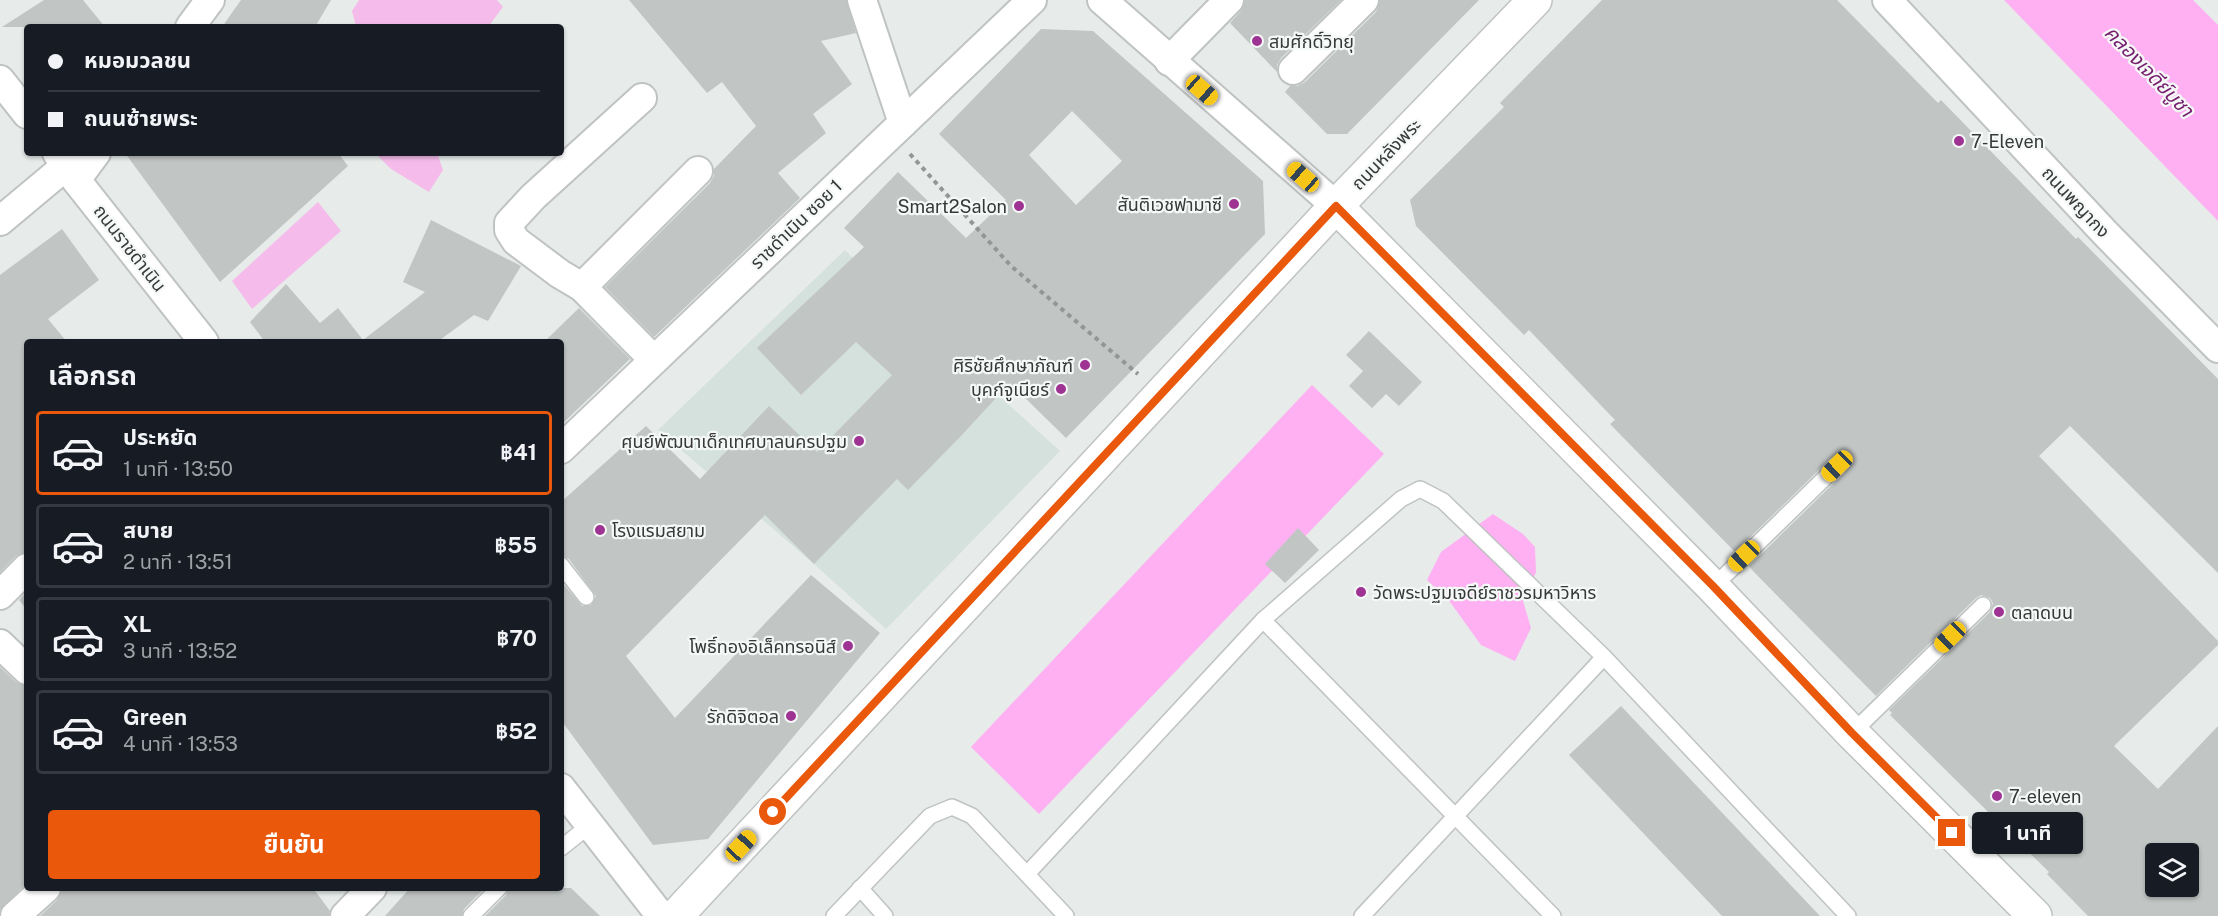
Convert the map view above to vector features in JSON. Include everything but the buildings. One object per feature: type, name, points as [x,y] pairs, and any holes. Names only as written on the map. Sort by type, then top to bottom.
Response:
[{"type":"main road","name":"ถนนหลังพระ","points":[[676,916],[1161,393],[1527,3]]},
{"type":"main road","points":[[1336,206],[1713,586],[1852,733],[2035,916]]},
{"type":"street","points":[[192,24],[210,0]]},
{"type":"street","points":[[862,0],[897,128]]},
{"type":"street","name":"ราชดำเนิน ซอย 1","points":[[564,446],[1032,0]]},
{"type":"street","points":[[1102,0],[1336,206]]},
{"type":"street","points":[[1169,61],[1230,0]]},
{"type":"street","points":[[1293,70],[1364,0]]},
{"type":"street","name":"ถนนพญากง","points":[[1887,0],[2106,234],[2218,348]]},
{"type":"street","points":[[0,80],[24,110]]},
{"type":"street","points":[[642,98],[533,197],[509,223],[509,231],[516,241],[560,274],[582,287],[654,360]]},
{"type":"street","points":[[0,221],[67,166],[89,156]]},
{"type":"street","name":"ถนนราชดำเนิน","points":[[67,166],[202,339]]},
{"type":"street","points":[[582,287],[698,171]]},
{"type":"street","points":[[0,595],[24,571]]},
{"type":"street","points":[[0,644],[24,667]]},
{"type":"street","points":[[564,792],[661,916]]},
{"type":"street","points":[[15,916],[43,891]]},
{"type":"street","points":[[345,916],[369,891]]},
{"type":"lane","points":[[1713,586],[1837,466]]},
{"type":"lane","points":[[1027,874],[1263,620],[1401,499],[1420,489],[1443,501],[1604,657],[1848,916]]},
{"type":"lane","points":[[564,569],[586,597]]},
{"type":"lane","points":[[1852,733],[1983,605]]},
{"type":"lane","points":[[1263,620],[1553,916]]},
{"type":"lane","points":[[1362,916],[1604,657]]},
{"type":"lane","points":[[834,916],[930,816],[952,807],[972,816],[1066,916]]},
{"type":"lane","points":[[564,846],[590,825]]},
{"type":"lane","points":[[860,888],[885,916]]},
{"type":"lane","points":[[471,916],[496,891]]},
{"type":"path","points":[[897,128],[1011,266],[1161,393]]},
{"type":"shaded area","points":[[359,0],[497,0],[503,7],[490,24],[355,24],[352,11]]},
{"type":"shaded area","points":[[378,156],[438,156],[443,170],[429,192],[391,169]]},
{"type":"shaded area","points":[[318,202],[341,231],[252,309],[232,281]]},
{"type":"shaded area","name":"ศุนย์พัฒนาเด็กเทศบาลนครปฐม","points":[[845,250],[897,304],[1060,451],[886,629],[658,430]]},
{"type":"water","name":"คลองเจดีย์บูชา","points":[[2004,0],[2193,0],[2218,25],[2218,221]]},
{"type":"water","points":[[1312,385],[1384,454],[1039,814],[971,747]]},
{"type":"water","points":[[1493,514],[1523,534],[1535,547],[1536,572],[1523,601],[1531,628],[1515,661],[1481,645],[1450,602],[1427,580],[1441,552]]},
{"type":"place","name":"สมศักดิ์วิทยุ","points":[[1257,41]]},
{"type":"place","name":"7-Eleven","points":[[1959,141]]},
{"type":"place","name":"สันติเวชฟามาซี","points":[[1234,204]]},
{"type":"place","name":"Smart2Salon","points":[[1019,206]]},
{"type":"place","name":"ศิริชัยศึกษาภัณฑ์","points":[[1085,365]]},
{"type":"place","name":"บุคก์จูเนียร์","points":[[1061,389]]},
{"type":"place","name":"ศุนย์พัฒนาเด็กเทศบาลนครปฐม","points":[[859,441]]},
{"type":"place","name":"โรงแรมสยาม","points":[[600,530]]},
{"type":"place","name":"วัดพระปฐมเจดีย์ราชวรมหาวิหาร","points":[[1361,592]]},
{"type":"place","name":"ตลาดบน","points":[[1999,612]]},
{"type":"place","name":"โพธิ์ทองอิเล็คทรอนิส์","points":[[848,646]]},
{"type":"place","name":"รักดิจิตอล","points":[[791,716]]},
{"type":"place","name":"7-eleven","points":[[1997,796]]},
{"type":"route","points":[[773,812],[1336,206],[1713,586],[1852,733],[1952,833]]}]
